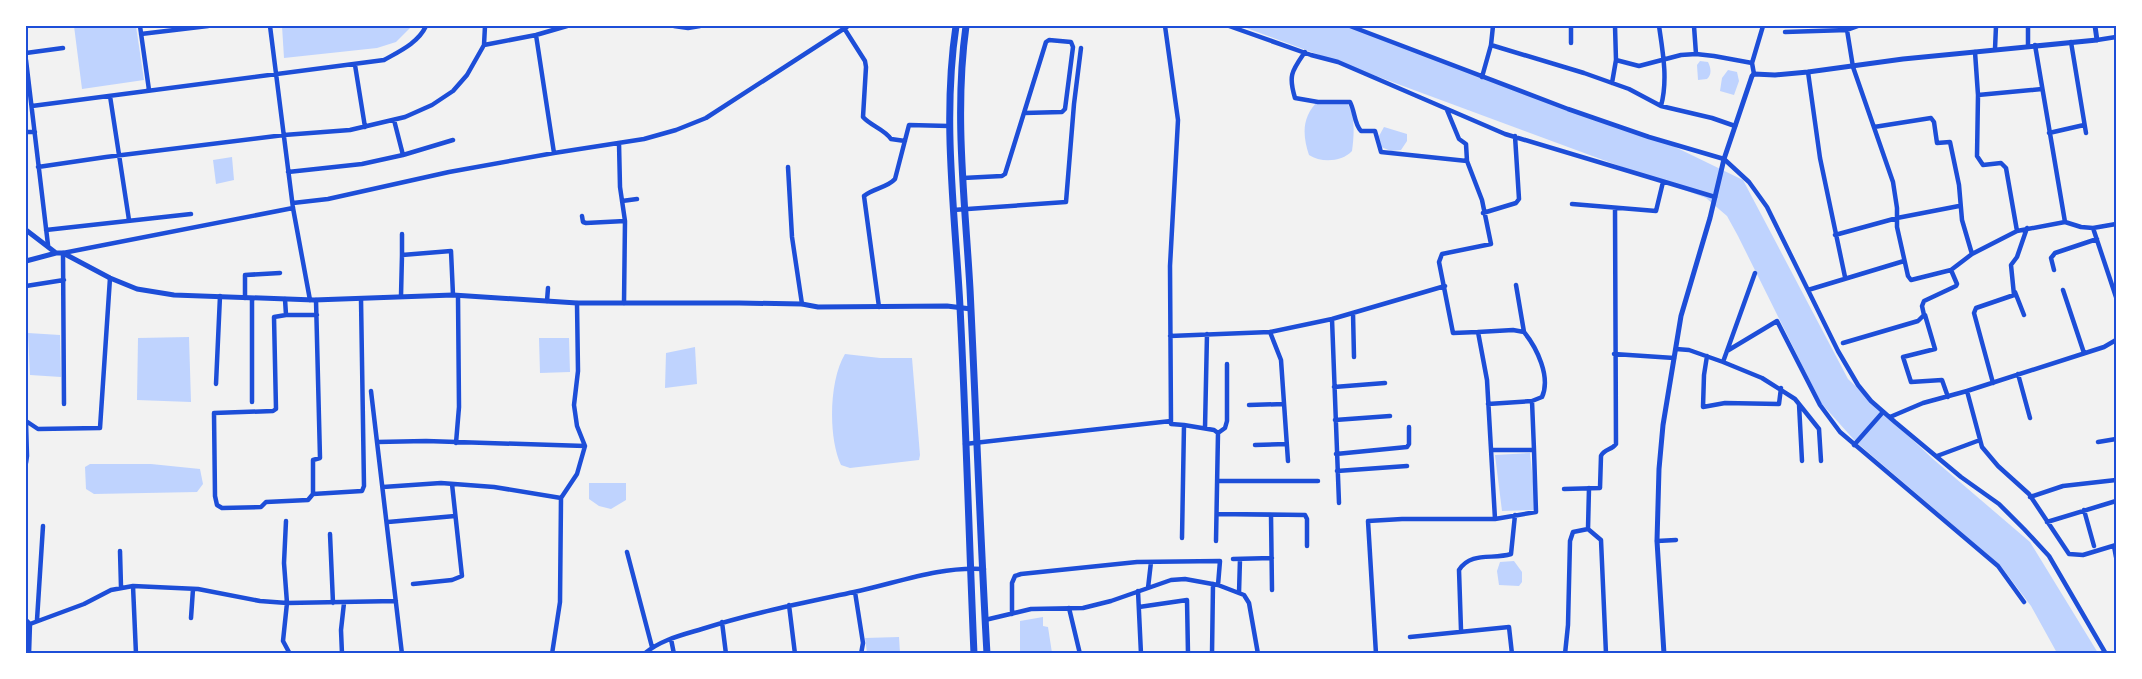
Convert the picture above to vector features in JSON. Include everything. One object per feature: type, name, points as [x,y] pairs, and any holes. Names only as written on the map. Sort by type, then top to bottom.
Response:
[{"type":"main road","points":[[956,26],[949,126],[960,308],[974,654]]},
{"type":"main road","points":[[966,26],[960,90],[960,130],[966,209],[987,654]]},
{"type":"main road","points":[[950,89],[960,90]]},
{"type":"street","points":[[140,26],[149,90]]},
{"type":"street","points":[[141,34],[208,26]]},
{"type":"street","points":[[270,26],[293,205],[317,315],[320,458],[314,460],[313,494],[308,500],[266,502],[261,507],[222,508],[216,502],[214,413],[216,411],[275,410],[274,317],[317,315]]},
{"type":"street","points":[[32,106],[384,60],[405,48],[422,33],[426,26]]},
{"type":"street","points":[[38,167],[119,155],[365,127],[394,120],[432,105],[453,91],[467,75],[484,45],[485,26]]},
{"type":"street","points":[[484,45],[536,35],[567,26]]},
{"type":"street","points":[[674,26],[688,28],[700,26]]},
{"type":"street","points":[[1165,26],[1178,120],[1171,243],[1171,421]]},
{"type":"street","points":[[1229,26],[1366,74],[1447,110],[1515,136],[1715,197]]},
{"type":"street","points":[[1350,26],[1482,77],[1619,126],[1724,159],[1749,182],[1767,207],[1838,351],[1858,385],[1883,412],[1999,504],[2049,556],[2106,654]]},
{"type":"street","points":[[1482,77],[1491,45],[1493,26]]},
{"type":"street","points":[[1571,26],[1571,43]]},
{"type":"street","points":[[1612,83],[1616,60],[1615,26]]},
{"type":"street","points":[[1659,26],[1664,59],[1665,93],[1661,106]]},
{"type":"street","points":[[1694,26],[1696,54]]},
{"type":"street","points":[[1664,654],[1657,541],[1662,436],[1674,357],[1681,316],[1724,159],[1750,79],[1754,74],[1752,63],[1763,26]]},
{"type":"street","points":[[1785,32],[1847,30],[1858,26]]},
{"type":"street","points":[[1995,49],[1996,26]]},
{"type":"street","points":[[2028,26],[2028,46]]},
{"type":"street","points":[[2096,26],[2097,40]]},
{"type":"street","points":[[26,261],[212,225],[293,205],[328,200],[449,172],[619,143],[676,130],[706,118],[846,27],[862,54],[866,67],[863,117],[886,132],[891,139],[905,141]]},
{"type":"street","points":[[1847,30],[1853,67],[1893,182],[1897,227],[1904,261],[1911,280],[1952,270],[1972,254],[2027,228],[2065,222],[2081,228],[2116,224]]},
{"type":"street","points":[[536,35],[554,153]]},
{"type":"street","points":[[1754,74],[1808,72],[2116,37]]},
{"type":"street","points":[[963,178],[1004,176],[1046,42],[1049,40],[1071,42],[1073,46],[1065,109],[1062,112],[1024,113]]},
{"type":"street","points":[[2071,42],[2086,133]]},
{"type":"street","points":[[1491,45],[1629,89],[1661,106],[1735,126]]},
{"type":"street","points":[[2035,45],[2065,222]]},
{"type":"street","points":[[26,53],[63,48]]},
{"type":"street","points":[[953,210],[1066,202],[1081,48]]},
{"type":"street","points":[[1305,52],[1292,72],[1290,82],[1295,98],[1318,102],[1350,102],[1354,109],[1357,127],[1362,131],[1375,131],[1381,152],[1467,161]]},
{"type":"street","points":[[1975,52],[1978,95],[1977,156],[1983,165],[2001,163],[2006,168],[2018,231]]},
{"type":"street","points":[[1616,60],[1639,66],[1696,54],[1752,63]]},
{"type":"street","points":[[26,60],[48,245]]},
{"type":"street","points":[[355,64],[365,127]]},
{"type":"street","points":[[1808,72],[1820,158],[1845,277]]},
{"type":"street","points":[[1978,95],[2042,88]]},
{"type":"street","points":[[110,96],[129,220]]},
{"type":"street","points":[[1447,110],[1458,139],[1466,144],[1467,161],[1482,200],[1491,244],[1442,254],[1439,262],[1453,333],[1513,330],[1524,332]]},
{"type":"street","points":[[1874,128],[1931,118],[1934,122],[1937,143],[1950,142],[1959,185],[1959,206],[1964,232],[1972,254]]},
{"type":"street","points":[[394,120],[403,155]]},
{"type":"street","points":[[879,307],[863,199],[872,191],[893,182],[909,125],[949,126]]},
{"type":"street","points":[[2049,133],[2084,125]]},
{"type":"street","points":[[26,132],[35,132]]},
{"type":"street","points":[[1484,213],[1516,203],[1519,199],[1515,136]]},
{"type":"street","points":[[288,172],[362,164],[453,140]]},
{"type":"street","points":[[619,143],[620,187],[625,221],[624,303]]},
{"type":"street","points":[[788,167],[792,237],[802,304]]},
{"type":"street","points":[[1572,204],[1656,211],[1663,182]]},
{"type":"street","points":[[622,201],[637,199]]},
{"type":"street","points":[[1835,235],[1897,218],[1959,206]]},
{"type":"street","points":[[1564,489],[1598,488],[1601,485],[1601,456],[1616,444],[1615,208]]},
{"type":"street","points":[[46,230],[191,214]]},
{"type":"street","points":[[582,216],[586,223],[625,221]]},
{"type":"street","points":[[2024,315],[2011,277],[2011,265],[2017,257],[2027,228]]},
{"type":"street","points":[[2093,228],[2116,297]]},
{"type":"street","points":[[26,230],[59,253],[110,278],[137,289],[174,296],[313,300],[455,296],[577,303],[802,304],[818,307],[947,306],[971,309]]},
{"type":"street","points":[[401,296],[402,234]]},
{"type":"street","points":[[2054,270],[2051,258],[2055,253],[2097,239]]},
{"type":"street","points":[[402,255],[451,251],[459,407],[456,443]]},
{"type":"street","points":[[59,253],[64,280],[64,405]]},
{"type":"street","points":[[1808,290],[1904,261]]},
{"type":"street","points":[[1948,397],[1942,380],[1911,382],[1904,357],[1935,349],[1922,306],[1924,301],[1956,286],[1952,270]]},
{"type":"street","points":[[245,298],[245,275],[280,273]]},
{"type":"street","points":[[1723,362],[1755,273]]},
{"type":"street","points":[[26,422],[38,429],[100,428],[110,278]]},
{"type":"street","points":[[26,286],[64,280]]},
{"type":"street","points":[[1488,404],[1532,401],[1542,397],[1545,390],[1542,365],[1534,344],[1524,332],[1516,285]]},
{"type":"street","points":[[1170,336],[1270,332],[1332,319],[1445,286]]},
{"type":"street","points":[[547,301],[548,288]]},
{"type":"street","points":[[2063,290],[2084,353]]},
{"type":"street","points":[[1993,383],[1974,313],[1976,308],[2013,297],[2015,292]]},
{"type":"street","points":[[216,384],[220,296]]},
{"type":"street","points":[[252,299],[252,402]]},
{"type":"street","points":[[285,299],[286,315]]},
{"type":"street","points":[[313,494],[362,491],[364,486],[361,299]]},
{"type":"street","points":[[552,654],[560,602],[561,498],[577,474],[585,446],[577,426],[574,405],[578,370],[577,303]]},
{"type":"street","points":[[1843,343],[1918,321],[1924,312]]},
{"type":"street","points":[[1353,313],[1354,357]]},
{"type":"street","points":[[1332,319],[1339,503]]},
{"type":"street","points":[[1727,351],[1777,321],[1820,405],[1840,432],[1992,561],[2024,602]]},
{"type":"street","points":[[1270,332],[1281,360],[1288,461]]},
{"type":"street","points":[[1478,332],[1487,380],[1495,519]]},
{"type":"street","points":[[1205,428],[1207,334]]},
{"type":"street","points":[[1890,417],[1923,403],[2104,347],[2116,340]]},
{"type":"street","points":[[1676,349],[1689,350],[1707,356],[1762,378],[1780,388],[1799,404],[1819,429],[1821,461]]},
{"type":"street","points":[[1614,354],[1674,357]]},
{"type":"street","points":[[1707,356],[1703,407],[1725,403],[1779,404],[1780,388]]},
{"type":"street","points":[[1218,433],[1225,428],[1227,421],[1227,364]]},
{"type":"street","points":[[2018,374],[2030,418]]},
{"type":"street","points":[[1334,387],[1385,383]]},
{"type":"street","points":[[371,391],[402,654]]},
{"type":"street","points":[[1967,391],[1982,447],[2030,497],[2069,554],[2083,555],[2115,546],[2116,557]]},
{"type":"street","points":[[1376,654],[1368,521],[1495,519],[1536,512],[1532,401]]},
{"type":"street","points":[[1249,405],[1284,404]]},
{"type":"street","points":[[1799,404],[1802,461]]},
{"type":"street","points":[[1854,445],[1883,412]]},
{"type":"street","points":[[1335,420],[1390,416]]},
{"type":"street","points":[[965,444],[1171,421],[1172,424],[1216,430],[1218,433]]},
{"type":"street","points":[[26,422],[26,463]]},
{"type":"street","points":[[1182,538],[1184,425]]},
{"type":"street","points":[[1336,454],[1407,447],[1409,427]]},
{"type":"street","points":[[1216,541],[1218,433]]},
{"type":"street","points":[[2098,442],[2116,439]]},
{"type":"street","points":[[1937,456],[1980,440]]},
{"type":"street","points":[[377,442],[426,441],[585,446]]},
{"type":"street","points":[[1255,445],[1287,444]]},
{"type":"street","points":[[1491,450],[1534,450]]},
{"type":"street","points":[[1338,471],[1407,466]]},
{"type":"street","points":[[2030,497],[2063,486],[2116,480]]},
{"type":"street","points":[[1218,481],[1318,481]]},
{"type":"street","points":[[383,487],[452,484],[494,487],[561,498]]},
{"type":"street","points":[[413,584],[452,580],[462,576],[452,484]]},
{"type":"street","points":[[1588,488],[1588,529],[1601,540],[1606,654]]},
{"type":"street","points":[[2047,522],[2116,501]]},
{"type":"street","points":[[2085,510],[2094,546]]},
{"type":"street","points":[[1217,514],[1302,515],[1307,517],[1307,546]]},
{"type":"street","points":[[1271,514],[1272,590]]},
{"type":"street","points":[[1461,630],[1459,570],[1477,557],[1511,554],[1515,515]]},
{"type":"street","points":[[388,522],[455,516]]},
{"type":"street","points":[[286,521],[284,563],[287,603],[283,641],[290,654]]},
{"type":"street","points":[[38,620],[43,526]]},
{"type":"street","points":[[1565,654],[1570,541],[1573,532],[1588,529]]},
{"type":"street","points":[[330,534],[333,603]]},
{"type":"street","points":[[1657,541],[1676,540]]},
{"type":"street","points":[[120,550],[121,587]]},
{"type":"street","points":[[627,552],[652,647]]},
{"type":"street","points":[[1233,559],[1272,558]]},
{"type":"street","points":[[1239,593],[1240,559]]},
{"type":"street","points":[[1012,614],[1012,583],[1018,574],[1151,562],[1220,561],[1216,584],[1212,654]]},
{"type":"street","points":[[1148,588],[1151,562]]},
{"type":"street","points":[[644,654],[652,647],[671,639],[722,622],[789,605],[928,574],[971,568],[984,569]]},
{"type":"street","points":[[986,621],[1032,609],[1083,608],[1181,579],[1216,584],[1244,595],[1249,603],[1258,654]]},
{"type":"street","points":[[133,586],[136,654]]},
{"type":"street","points":[[29,654],[28,622],[77,607],[121,587],[193,589],[260,601],[287,603],[396,601]]},
{"type":"street","points":[[191,618],[193,589]]},
{"type":"street","points":[[1125,654],[1141,653],[1138,591]]},
{"type":"street","points":[[855,592],[863,643],[861,654]]},
{"type":"street","points":[[1139,607],[1187,600],[1188,654]]},
{"type":"street","points":[[342,654],[341,630],[344,603]]},
{"type":"street","points":[[789,605],[795,654]]},
{"type":"street","points":[[1069,608],[1080,654]]},
{"type":"street","points":[[722,622],[726,654]]},
{"type":"street","points":[[1410,637],[1461,630],[1509,627],[1512,654]]},
{"type":"street","points":[[671,639],[675,654]]},
{"type":"water","points":[[74,26],[136,26],[144,80],[82,89]]},
{"type":"water","points":[[282,26],[412,26],[396,42],[377,48],[284,58]]},
{"type":"water","points":[[1241,26],[1350,27],[1673,146],[1743,180],[1848,379],[1933,459],[2030,542],[2098,653],[2057,653],[2031,606],[2000,565],[1856,442],[1821,403],[1727,216],[1706,198]]},
{"type":"water","points":[[1700,61],[1709,64],[1710,73],[1707,79],[1698,80],[1697,65]]},
{"type":"water","points":[[1728,70],[1737,72],[1739,81],[1734,95],[1720,91],[1722,78]]},
{"type":"water","points":[[1319,100],[1346,102],[1349,106],[1354,125],[1352,151],[1348,155],[1325,160],[1309,155],[1305,140],[1305,126],[1309,112]]},
{"type":"water","points":[[1384,127],[1407,134],[1407,141],[1401,150],[1391,151],[1381,147],[1379,136]]},
{"type":"water","points":[[232,157],[234,180],[216,184],[213,160]]},
{"type":"water","points":[[28,333],[60,335],[61,377],[30,375]]},
{"type":"water","points":[[189,337],[191,402],[137,400],[138,338]]},
{"type":"water","points":[[539,338],[569,338],[570,372],[540,373]]},
{"type":"water","points":[[695,347],[697,384],[665,388],[666,353]]},
{"type":"water","points":[[845,354],[880,358],[912,358],[919,460],[850,468],[841,465],[834,440],[832,409],[836,379]]},
{"type":"water","points":[[1530,453],[1536,510],[1502,511],[1495,455]]},
{"type":"water","points":[[90,464],[151,464],[200,469],[203,484],[197,492],[94,494],[86,489],[85,467]]},
{"type":"water","points":[[589,483],[626,483],[626,500],[611,509],[599,506],[589,499]]},
{"type":"water","points":[[1514,561],[1522,572],[1522,582],[1519,586],[1499,585],[1497,571],[1500,562]]},
{"type":"water","points":[[1043,617],[1043,626],[1048,627],[1052,653],[1020,653],[1020,621]]},
{"type":"water","points":[[899,637],[900,653],[867,653],[865,638]]}]
